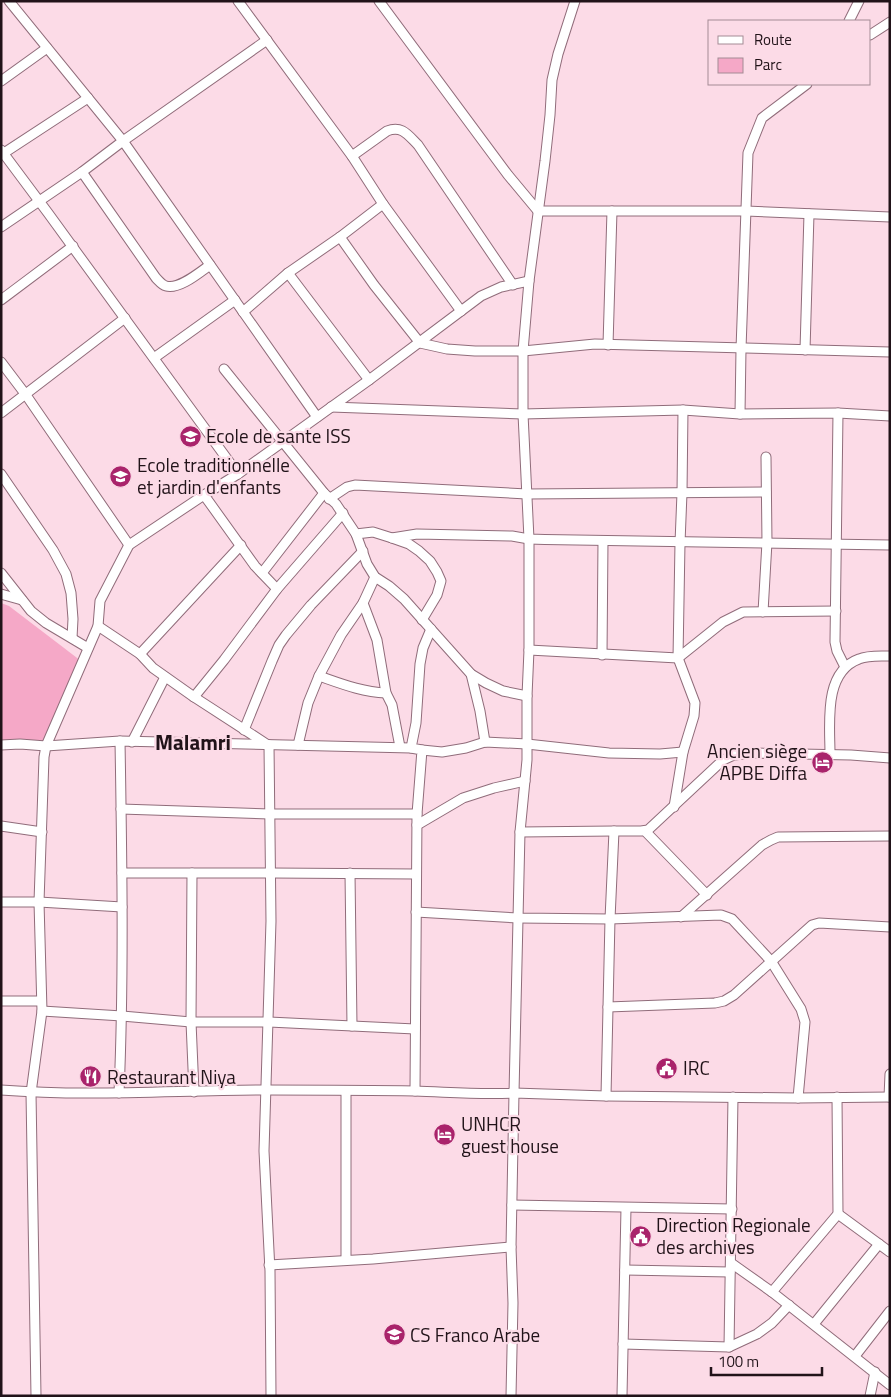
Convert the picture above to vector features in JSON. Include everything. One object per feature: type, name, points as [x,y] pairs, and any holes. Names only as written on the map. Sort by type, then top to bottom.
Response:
[{"type":"street","points":[[9,1],[123,141],[317,417]]},
{"type":"street","points":[[238,1],[352,156],[383,204],[461,310]]},
{"type":"street","points":[[379,1],[508,175],[538,211]]},
{"type":"street","points":[[511,1396],[513,1303],[511,1247],[520,832],[527,744],[529,650],[529,539],[523,414],[523,351],[529,281],[548,134],[552,80],[558,54],[575,1]]},
{"type":"street","points":[[850,20],[859,1]]},
{"type":"street","points":[[871,33],[890,22]]},
{"type":"street","points":[[1,227],[40,202],[267,40]]},
{"type":"street","points":[[1,81],[47,48]]},
{"type":"street","points":[[740,414],[748,153],[762,118],[807,85]]},
{"type":"street","points":[[88,98],[2,153],[73,246],[238,474]]},
{"type":"street","points":[[352,156],[394,128],[408,134],[418,145],[513,284]]},
{"type":"street","points":[[82,172],[151,271],[164,285],[171,287],[180,285],[210,264]]},
{"type":"street","points":[[243,312],[288,273],[383,204]]},
{"type":"street","points":[[538,211],[746,211],[890,217]]},
{"type":"street","points":[[608,345],[612,211]]},
{"type":"street","points":[[805,350],[809,214]]},
{"type":"street","points":[[340,237],[374,286],[420,343],[447,349],[523,351],[595,344],[890,352]]},
{"type":"street","points":[[1,300],[73,246]]},
{"type":"street","points":[[288,273],[369,380]]},
{"type":"street","points":[[36,1396],[31,1093],[42,1011],[40,1000],[39,902],[44,757],[46,746],[98,626],[100,601],[129,544],[238,474],[420,343],[481,296],[501,287],[529,281]]},
{"type":"street","points":[[154,358],[235,300]]},
{"type":"street","points":[[1,412],[26,395],[124,318]]},
{"type":"street","points":[[1,362],[129,544]]},
{"type":"street","points":[[224,369],[326,496],[336,504],[356,534],[367,564],[375,577],[404,599],[470,674],[503,691],[527,696]]},
{"type":"street","points":[[331,407],[523,414],[683,410],[740,414],[838,413],[890,416]]},
{"type":"street","points":[[674,807],[683,752],[694,716],[695,703],[678,658],[683,410]]},
{"type":"street","points":[[838,413],[836,642],[837,651],[845,668]]},
{"type":"street","points":[[763,612],[767,542],[766,457]]},
{"type":"street","points":[[1,474],[53,550],[66,574],[71,593],[74,619],[72,638]]},
{"type":"street","points":[[262,573],[326,496],[355,485],[527,494],[766,492]]},
{"type":"street","points":[[204,495],[262,573],[277,589]]},
{"type":"street","points":[[194,697],[277,589],[343,514]]},
{"type":"street","points":[[356,534],[373,532],[409,544],[419,550],[430,561],[438,572],[441,581],[437,595],[422,620]]},
{"type":"street","points":[[392,538],[416,534],[680,543],[767,542],[890,545]]},
{"type":"street","points":[[602,655],[603,541]]},
{"type":"street","points":[[140,654],[241,545]]},
{"type":"street","points":[[244,730],[272,661],[286,635],[354,558],[363,551]]},
{"type":"street","points":[[1,573],[31,611],[46,623],[88,648]]},
{"type":"street","points":[[298,745],[308,703],[319,676],[341,635],[363,602],[375,577]]},
{"type":"street","points":[[1,594],[23,600]]},
{"type":"street","points":[[363,602],[377,640],[386,693],[392,705],[400,747]]},
{"type":"street","points":[[529,650],[678,658],[729,618],[743,612],[836,611]]},
{"type":"street","points":[[98,626],[140,654],[153,668],[194,697],[269,745]]},
{"type":"street","points":[[411,748],[416,723],[422,648],[431,629]]},
{"type":"street","points":[[830,754],[830,706],[838,677],[853,661],[860,658],[890,656]]},
{"type":"street","points":[[470,674],[480,711],[485,742]]},
{"type":"street","points":[[132,742],[165,676]]},
{"type":"street","points":[[319,676],[352,688],[386,693]]},
{"type":"street","points":[[1,745],[46,746],[120,741],[400,747],[442,752],[466,748],[485,742],[527,744],[609,754],[683,752]]},
{"type":"street","points":[[119,1093],[122,1016],[120,741]]},
{"type":"street","points":[[269,745],[269,1022],[264,1151],[269,1265],[271,1396]]},
{"type":"street","points":[[415,1091],[417,814],[422,750]]},
{"type":"street","points":[[520,832],[645,831],[674,807],[728,756],[755,753],[830,754],[890,758]]},
{"type":"street","points":[[417,825],[463,798],[525,781]]},
{"type":"street","points":[[121,810],[270,814],[417,814]]},
{"type":"street","points":[[1,826],[42,832]]},
{"type":"street","points":[[606,1096],[614,831]]},
{"type":"street","points":[[645,831],[706,894]]},
{"type":"street","points":[[681,917],[762,845],[771,840],[778,838],[890,836]]},
{"type":"street","points":[[122,873],[270,872],[416,874]]},
{"type":"street","points":[[192,873],[191,1022],[194,1092]]},
{"type":"street","points":[[350,873],[352,1026]]},
{"type":"street","points":[[1,902],[39,902],[122,907]]},
{"type":"street","points":[[416,912],[518,918],[610,920],[721,915],[732,919],[771,961],[801,1009],[805,1022],[798,1098]]},
{"type":"street","points":[[608,1007],[715,1003],[724,1001],[734,995],[812,925],[819,923],[890,927]]},
{"type":"street","points":[[1,1001],[40,1000]]},
{"type":"street","points":[[42,1011],[191,1022],[269,1022],[415,1029]]},
{"type":"street","points":[[1,1090],[31,1093],[346,1090],[606,1096],[889,1097],[890,1074]]},
{"type":"street","points":[[346,1090],[346,1260]]},
{"type":"street","points":[[729,1347],[733,1097]]},
{"type":"street","points":[[772,1292],[838,1214],[837,1097]]},
{"type":"street","points":[[512,1204],[732,1209]]},
{"type":"street","points":[[622,1396],[626,1208]]},
{"type":"street","points":[[838,1214],[890,1252]]},
{"type":"street","points":[[814,1324],[879,1244]]},
{"type":"street","points":[[269,1265],[511,1247]]},
{"type":"street","points":[[625,1270],[730,1267],[772,1292],[890,1384]]},
{"type":"street","points":[[623,1344],[729,1347],[757,1334],[772,1323],[788,1305]]},
{"type":"street","points":[[856,1356],[890,1311]]},
{"type":"street","points":[[870,1396],[875,1372]]},
{"type":"green space","points":[[1,603],[9,606],[85,664],[45,742],[1,743]]},
{"type":"place","name":"Ecole de sante ISS","points":[[190,436]]},
{"type":"place","name":"Ecole traditionnelle et jardin d'enfants","points":[[121,476]]},
{"type":"place","name":"Ancien siège APBE Diffa","points":[[823,762]]},
{"type":"place","name":"IRC","points":[[667,1068]]},
{"type":"place","name":"Restaurant Niya","points":[[91,1077]]},
{"type":"place","name":"UNHCR guest house","points":[[445,1135]]},
{"type":"place","name":"Direction Regionale des archives","points":[[640,1236]]},
{"type":"place","name":"CS Franco Arabe","points":[[394,1335]]},
{"type":"district","name":"Malamri","points":[[193,743]]}]
